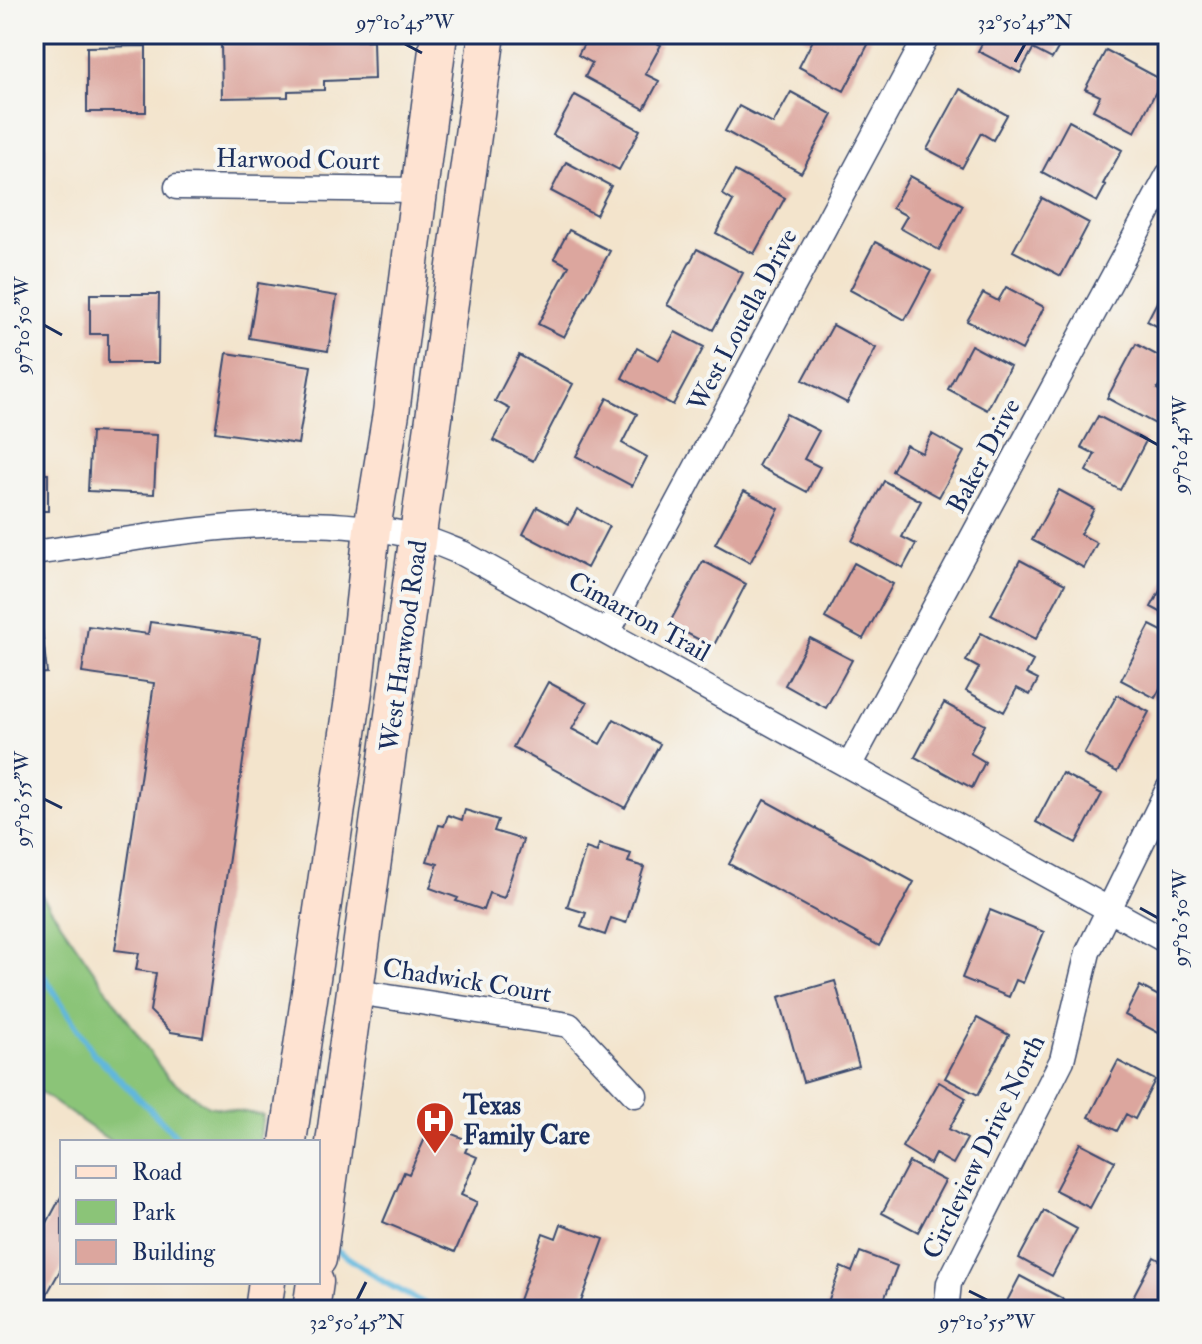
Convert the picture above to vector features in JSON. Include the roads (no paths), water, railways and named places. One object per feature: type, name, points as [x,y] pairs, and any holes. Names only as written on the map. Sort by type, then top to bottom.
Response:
[{"type":"main road","name":"West Harwood Road","points":[[288,1140],[354,692],[372,529],[391,413],[439,34]]},
{"type":"main road","name":"West Harwood Road","points":[[320,1244],[487,34]]},
{"type":"main road","points":[[263,1310],[267,1284]]},
{"type":"main road","points":[[311,1310],[315,1284]]},
{"type":"street","name":"West Louella Drive","points":[[608,632],[928,34]]},
{"type":"street","name":"Baker Drive","points":[[850,764],[1168,175]]},
{"type":"street","name":"Harwood Court","points":[[177,187],[419,190]]},
{"type":"street","name":"Cimarron Trail","points":[[34,553],[276,524],[372,529],[419,538],[464,554],[1168,942]]},
{"type":"street","name":"Circleview Drive North","points":[[949,1310],[949,1283],[1062,1060],[1088,952],[1168,789]]},
{"type":"street","name":"Chadwick Court","points":[[356,992],[569,1025],[635,1095]]},
{"type":"waterway","points":[[34,960],[94,1054],[181,1140]]},
{"type":"waterway","points":[[331,1246],[384,1282],[436,1310]]},
{"type":"place","name":"Texas Family Care","points":[[435,1155]]}]
